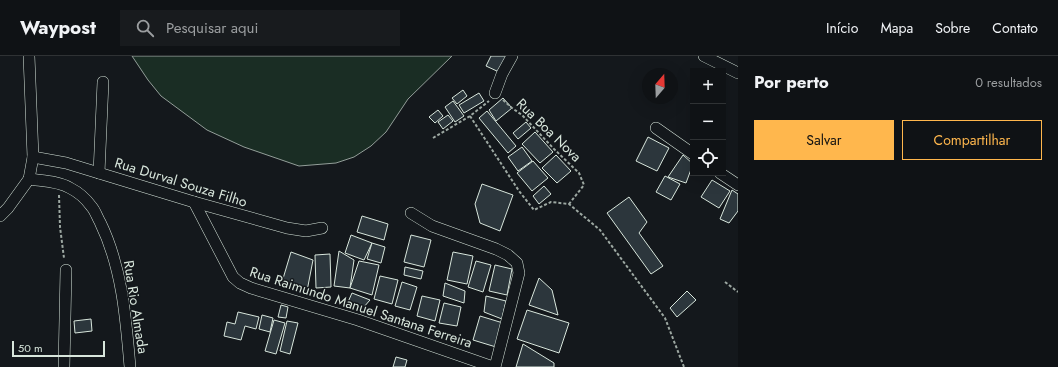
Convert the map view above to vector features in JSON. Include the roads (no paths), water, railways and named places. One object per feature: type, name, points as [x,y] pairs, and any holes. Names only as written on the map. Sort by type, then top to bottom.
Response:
[{"type":"street","points":[[0,216],[8,208],[29,179],[33,157],[29,56]]},
{"type":"street","points":[[495,93],[502,74],[512,56]]},
{"type":"street","points":[[704,56],[738,73]]},
{"type":"street","points":[[99,173],[103,82]]},
{"type":"street","points":[[656,128],[690,152]]},
{"type":"street","name":"Rua Durval Souza Filho","points":[[33,157],[66,163],[128,183],[287,228],[306,230],[322,228]]},
{"type":"street","points":[[724,176],[738,185]]},
{"type":"street","name":"Rua Rio Almada","points":[[29,179],[58,184],[70,188],[92,206],[105,233],[117,268],[126,317],[130,367]]},
{"type":"street","name":"Rua Raimundo Manuel Santana Ferreira","points":[[194,202],[233,277],[240,283],[251,288],[358,320],[494,367]]},
{"type":"street","points":[[411,212],[432,226],[508,254],[517,263],[519,273],[494,367]]},
{"type":"street","points":[[64,367],[66,270]]}]
